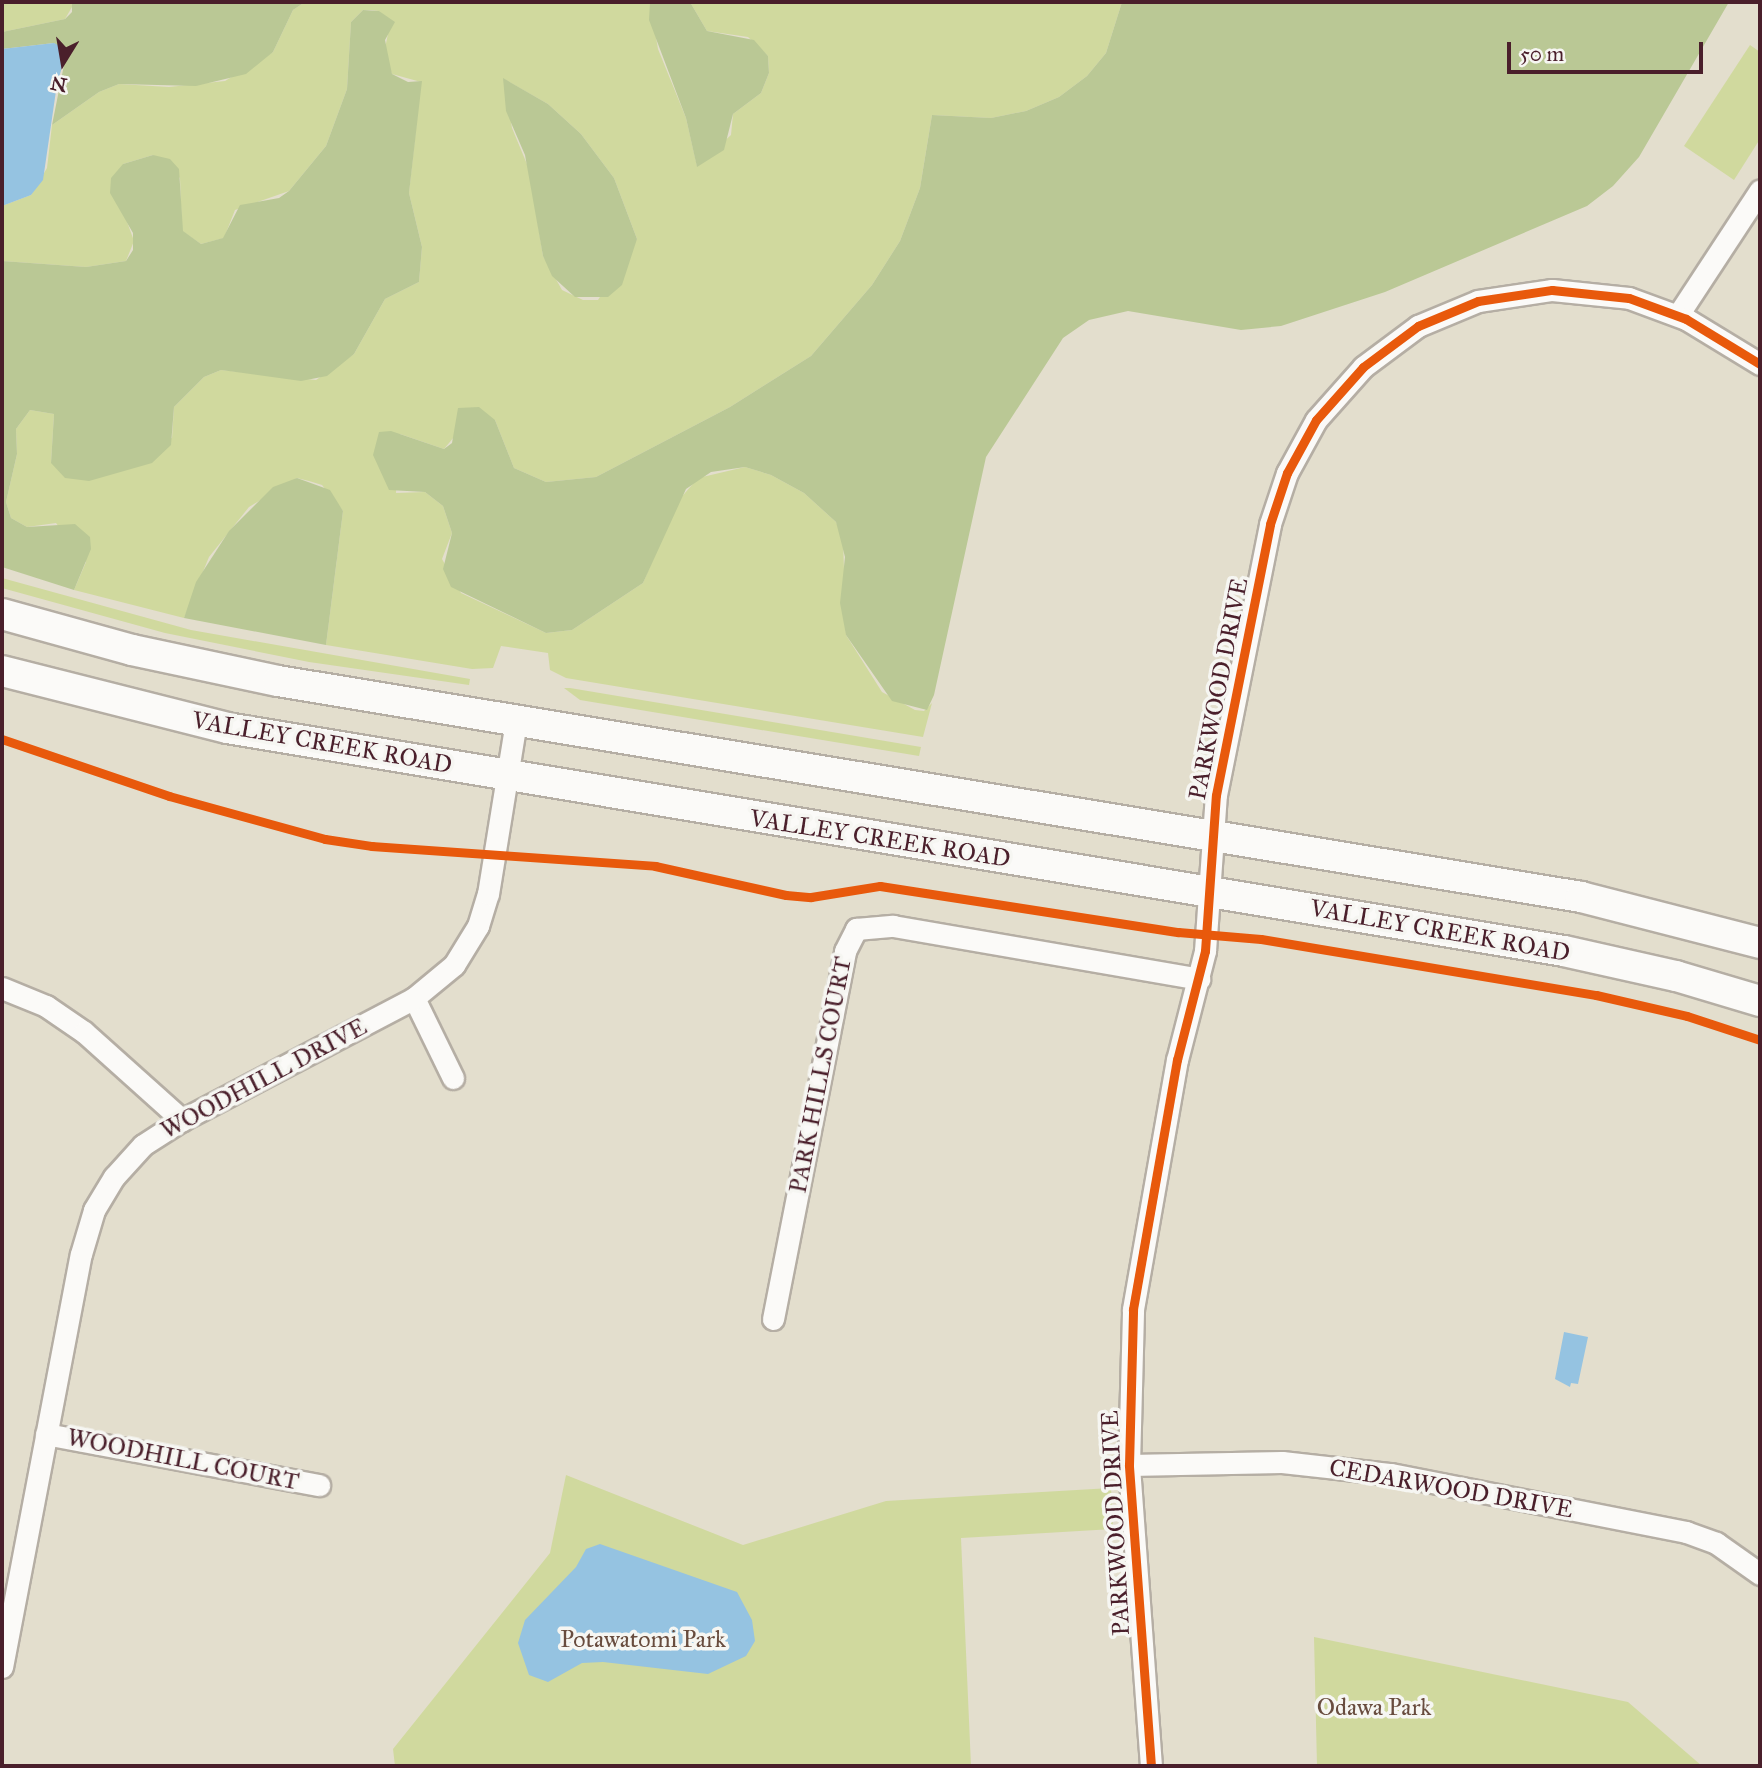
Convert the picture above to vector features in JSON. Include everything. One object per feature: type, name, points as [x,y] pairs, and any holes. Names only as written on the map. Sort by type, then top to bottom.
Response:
[{"type":"main road","points":[[2,614],[218,670],[1602,901],[1760,943]]},
{"type":"main road","name":"VALLEY CREEK ROAD","points":[[2,671],[227,728],[1615,961],[1760,1002]]},
{"type":"street","points":[[1678,315],[1760,190]]},
{"type":"street","name":"PARKWOOD DRIVE","points":[[1151,1766],[1129,1465],[1129,1369],[1138,1276],[1177,1059],[1199,979],[1210,892],[1216,795],[1275,507],[1304,439],[1348,382],[1418,326],[1496,296],[1585,290],[1629,298],[1678,315],[1760,364]]},
{"type":"street","name":"WOODHILL DRIVE","points":[[2,1667],[81,1254],[94,1210],[114,1177],[144,1145],[182,1120],[414,998],[454,965],[478,926],[508,776],[516,721]]},
{"type":"street","name":"PARK HILLS COURT","points":[[773,1319],[845,951],[856,929],[893,926],[1199,979]]},
{"type":"street","points":[[2,988],[46,1006],[85,1032],[182,1120]]},
{"type":"street","points":[[414,998],[453,1078]]},
{"type":"street","name":"WOODHILL COURT","points":[[46,1434],[319,1485]]},
{"type":"street","name":"CEDARWOOD DRIVE","points":[[1129,1465],[1282,1462],[1391,1474],[1686,1532],[1716,1543],[1760,1574]]},
{"type":"green space","points":[[2,2],[72,2],[72,7],[65,19],[2,32]]},
{"type":"green space","points":[[72,2],[305,2],[293,10],[273,52],[246,74],[196,86],[119,84],[99,92],[52,125],[66,55],[54,43],[2,49],[2,32],[65,19],[72,12]]},
{"type":"green space","points":[[305,2],[650,2],[658,49],[686,118],[697,166],[731,135],[733,114],[761,93],[769,73],[768,56],[748,37],[707,31],[690,2],[1122,2],[1106,53],[1087,76],[1059,97],[1026,111],[991,118],[932,115],[920,188],[900,241],[872,285],[811,356],[730,407],[596,477],[546,482],[514,468],[495,420],[454,437],[444,449],[400,434],[396,493],[425,492],[443,506],[452,533],[442,559],[461,593],[546,633],[572,630],[643,583],[678,501],[698,478],[745,467],[771,475],[804,493],[836,522],[843,538],[846,635],[882,692],[915,710],[924,711],[932,703],[923,737],[566,678],[550,670],[548,653],[501,646],[493,668],[472,669],[326,645],[343,511],[322,485],[297,478],[249,507],[209,557],[184,618],[74,590],[86,562],[56,523],[27,527],[11,518],[6,502],[17,454],[16,429],[30,410],[54,414],[51,463],[172,438],[174,407],[204,377],[221,370],[316,380],[354,354],[385,299],[419,282],[422,247],[409,193],[421,82],[392,74],[384,53],[389,29],[379,11],[371,10],[363,10],[351,22],[347,89],[326,146],[289,191],[235,210],[224,238],[201,244],[182,231],[180,178],[153,155],[123,164],[126,219],[134,241],[126,261],[86,267],[2,261],[2,206],[31,195],[47,168],[52,125],[99,92],[119,84],[169,87],[225,81],[273,52],[293,10]],"holes":[[[504,79],[548,104],[581,134],[614,178],[637,239],[598,300],[583,300],[562,290],[543,256],[529,169],[512,128]]]},
{"type":"green space","points":[[650,2],[690,2],[707,31],[754,40],[768,56],[769,73],[761,93],[733,114],[724,150],[697,167],[686,118],[649,20]]},
{"type":"green space","points":[[1122,2],[1729,2],[1639,157],[1613,186],[1587,206],[1385,292],[1281,326],[1241,330],[1128,311],[1089,320],[1063,338],[986,457],[934,695],[927,710],[892,701],[846,635],[840,603],[845,557],[836,522],[804,493],[771,475],[745,467],[711,472],[686,489],[643,583],[572,630],[546,633],[451,587],[443,569],[452,533],[443,506],[425,492],[389,490],[373,455],[379,432],[391,431],[444,449],[452,443],[458,408],[479,407],[495,420],[514,468],[546,482],[596,477],[730,407],[811,356],[872,285],[900,241],[920,188],[932,115],[991,118],[1026,111],[1059,97],[1087,76],[1106,53]]},
{"type":"green space","points":[[363,10],[379,11],[395,22],[385,40],[392,74],[408,82],[422,81],[409,193],[422,247],[419,282],[385,299],[354,354],[327,376],[301,381],[221,370],[204,377],[174,407],[171,445],[152,463],[89,481],[65,478],[51,463],[54,414],[30,410],[16,429],[17,454],[6,502],[11,518],[27,527],[75,524],[90,537],[91,549],[74,590],[2,567],[2,261],[86,267],[126,261],[133,250],[133,233],[110,193],[111,178],[123,164],[153,155],[170,159],[179,169],[183,231],[201,244],[223,238],[240,205],[279,198],[289,191],[326,146],[347,89],[351,22]]},
{"type":"green space","points":[[1750,45],[1760,52],[1760,139],[1734,180],[1684,146]]},
{"type":"green space","points":[[503,78],[548,104],[581,134],[614,178],[637,239],[622,285],[608,297],[575,297],[552,276],[543,256],[525,155],[506,111]]},
{"type":"green space","points":[[297,478],[330,490],[343,511],[326,645],[184,618],[196,582],[229,531],[273,487]]},
{"type":"green space","points":[[2,578],[191,630],[470,679],[469,685],[309,662],[165,633],[2,588]]},
{"type":"green space","points":[[564,688],[921,747],[919,756],[580,700]]},
{"type":"green space","name":"Potawatomi Park","points":[[566,1475],[743,1545],[886,1501],[1111,1488],[1113,1529],[961,1538],[971,1766],[395,1766],[393,1749],[550,1553]]},
{"type":"green space","name":"Odawa Park","points":[[1314,1637],[1628,1702],[1702,1766],[1317,1766]]},
{"type":"water","points":[[54,43],[67,50],[57,84],[43,180],[31,195],[2,206],[2,49]]},
{"type":"water","points":[[1564,1332],[1588,1337],[1578,1384],[1571,1383],[1570,1387],[1555,1379]]},
{"type":"water","points":[[600,1544],[737,1592],[752,1620],[755,1641],[746,1656],[708,1674],[603,1662],[582,1663],[548,1682],[529,1675],[518,1643],[525,1620],[576,1567],[586,1549]]},
{"type":"cycle path","points":[[1151,1766],[1129,1465],[1133,1309],[1177,1060],[1205,951],[1216,795],[1270,524],[1287,473],[1316,420],[1363,367],[1418,326],[1478,301],[1552,290],[1629,298],[1686,319],[1760,364]]},
{"type":"cycle path","points":[[2,739],[169,796],[325,839],[372,846],[655,866],[786,895],[811,897],[880,886],[1178,932],[1261,939],[1596,995],[1687,1016],[1760,1040]]}]
